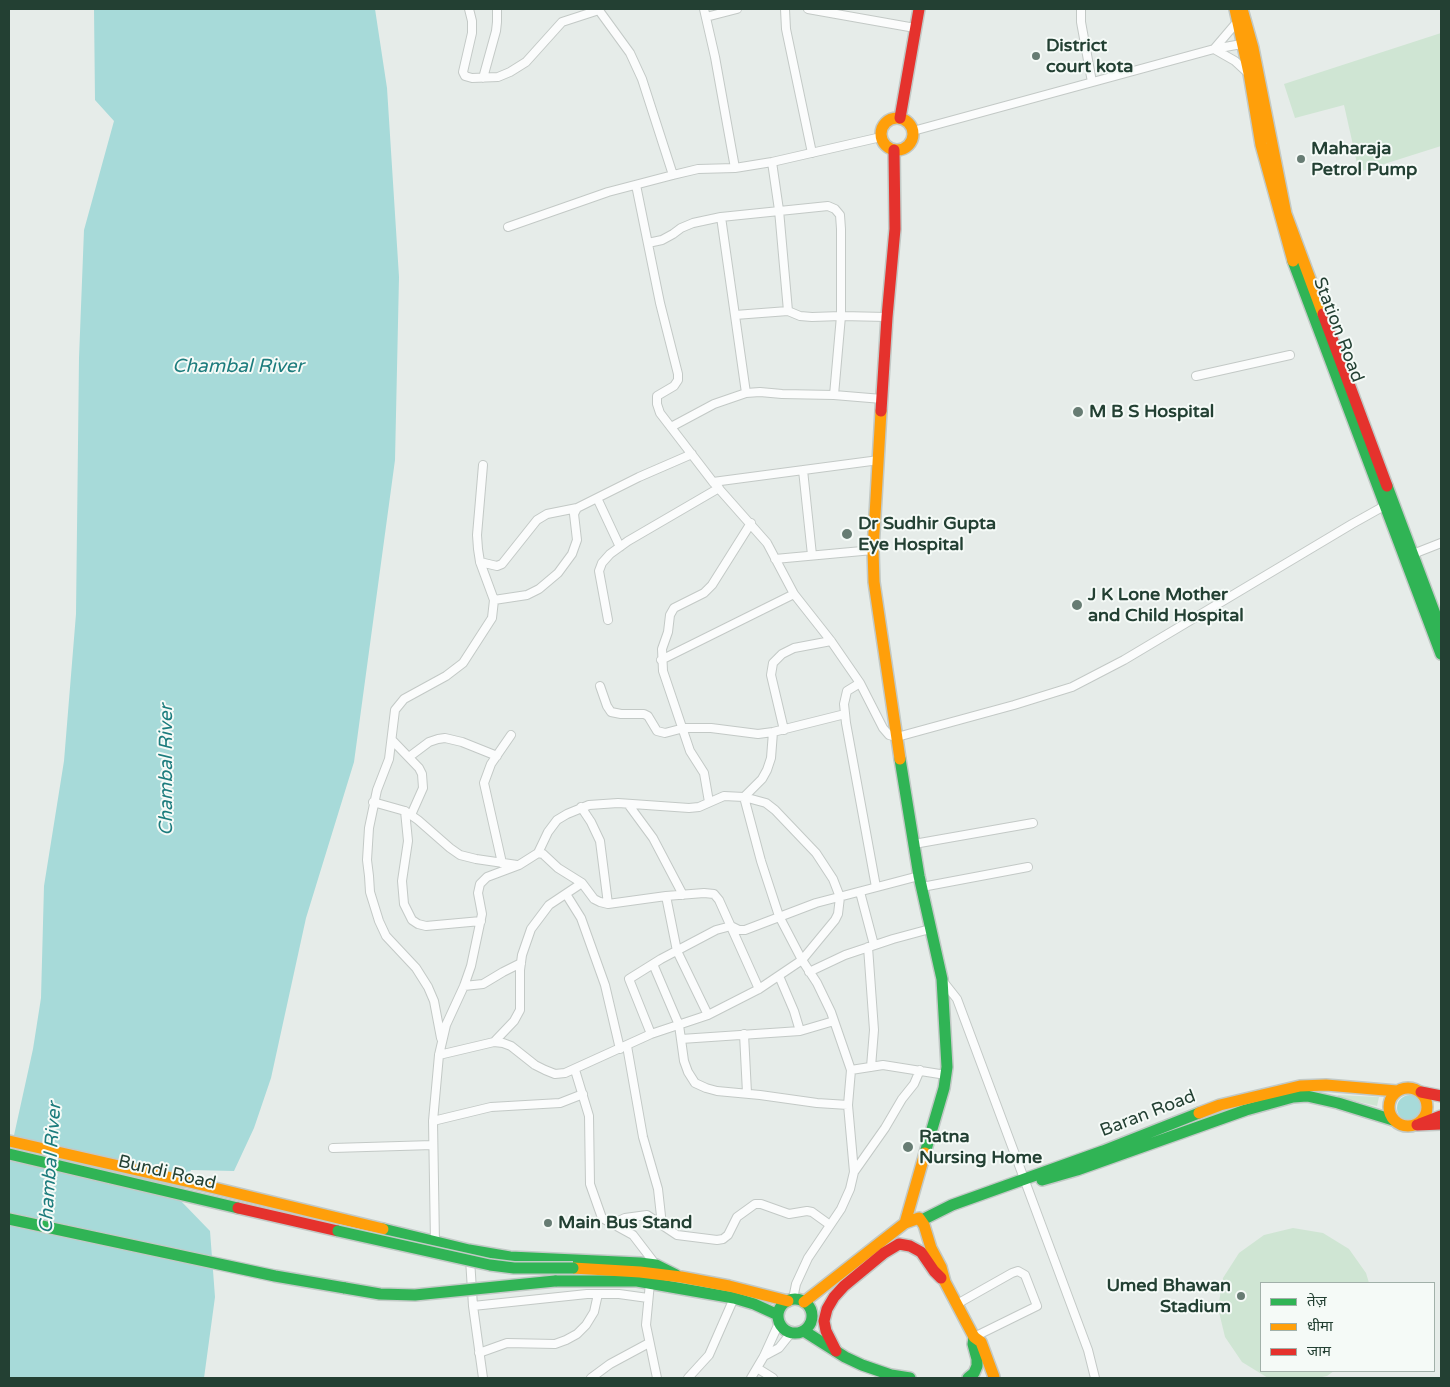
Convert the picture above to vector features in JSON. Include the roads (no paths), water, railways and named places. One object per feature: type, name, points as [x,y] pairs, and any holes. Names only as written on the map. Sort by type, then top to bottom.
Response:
[{"type":"main road","points":[[900,118],[919,9]]},
{"type":"main road","name":"Station Road","points":[[1235,9],[1237,22],[1246,43],[1286,214],[1441,654]]},
{"type":"main road","name":"Station Road","points":[[1242,9],[1249,73],[1261,146],[1290,252],[1386,505],[1441,630]]},
{"type":"main road","points":[[894,118],[900,118],[911,125],[913,137],[906,148],[894,150],[883,143],[881,131],[883,125],[894,118]]},
{"type":"main road","points":[[894,150],[895,229],[887,318],[872,550],[879,622],[914,844],[930,929],[942,979],[947,1066],[944,1088],[905,1223]]},
{"type":"main road","name":"Baran Road","points":[[795,1301],[905,1223],[922,1221],[952,1205],[1025,1181],[1220,1105],[1300,1086],[1397,1091]]},
{"type":"main road","points":[[1313,1098],[1315,1086]]},
{"type":"main road","points":[[1441,1096],[1409,1088],[1397,1091],[1389,1102],[1388,1108],[1393,1120],[1404,1126],[1441,1124]]},
{"type":"main road","points":[[1416,1125],[1426,1116],[1428,1110],[1425,1097],[1421,1092]]},
{"type":"main road","name":"Baran Road","points":[[1025,1181],[1076,1170],[1246,1110],[1293,1097],[1313,1098],[1338,1103],[1393,1120]]},
{"type":"main road","points":[[1416,1125],[1441,1116]]},
{"type":"main road","points":[[9,1141],[194,1183],[469,1250],[510,1257],[581,1259],[656,1265],[681,1277],[795,1301],[809,1307],[812,1315],[809,1326],[804,1331],[791,1333],[786,1331],[779,1319],[754,1304],[734,1298],[637,1281],[555,1281],[415,1295],[380,1294],[275,1276],[9,1219]]},
{"type":"main road","name":"Bundi Road","points":[[9,1154],[490,1265],[514,1268],[573,1268],[681,1277]]},
{"type":"main road","points":[[913,1197],[931,1248],[942,1267],[945,1282]]},
{"type":"main road","points":[[836,1351],[824,1321],[827,1309],[834,1297],[844,1286],[892,1247],[899,1244],[921,1252],[945,1282],[974,1337],[981,1342],[991,1378]]},
{"type":"main road","points":[[779,1319],[781,1307],[795,1301]]},
{"type":"main road","points":[[804,1331],[836,1351],[874,1369],[910,1378]]},
{"type":"main road","points":[[968,1378],[974,1373],[977,1366],[973,1344],[974,1337]]},
{"type":"street","points":[[469,9],[472,33],[463,72],[465,76],[472,78],[498,77],[510,72],[526,62],[562,22],[599,9],[630,53],[642,79],[674,174]]},
{"type":"street","points":[[483,78],[496,32],[497,9]]},
{"type":"street","points":[[735,168],[705,13],[737,9]]},
{"type":"street","points":[[785,9],[786,29],[812,153]]},
{"type":"street","points":[[808,9],[915,28]]},
{"type":"street","points":[[1081,9],[1081,22],[1092,82]]},
{"type":"street","points":[[1214,48],[1237,22]]},
{"type":"street","points":[[913,131],[1214,48],[1246,43]]},
{"type":"street","points":[[1214,48],[1235,61],[1249,73]]},
{"type":"street","points":[[508,227],[608,192],[674,174],[698,169],[735,168],[772,162],[881,138]]},
{"type":"street","points":[[772,162],[779,210],[788,311]]},
{"type":"street","points":[[636,185],[660,303],[678,374],[678,380],[674,386],[657,396],[660,413],[716,485],[767,542],[794,594],[831,641],[860,684],[889,736],[897,737],[1072,687],[1124,660],[1386,505]]},
{"type":"street","points":[[648,243],[662,240],[692,223],[721,217],[828,206],[835,209],[840,215],[841,316],[834,395]]},
{"type":"street","points":[[721,217],[746,393]]},
{"type":"street","points":[[735,315],[788,311],[800,316],[887,318]]},
{"type":"street","points":[[1196,376],[1290,355]]},
{"type":"street","points":[[671,427],[714,404],[746,393],[834,395],[882,399]]},
{"type":"street","points":[[480,562],[497,566],[502,564],[537,520],[547,514],[577,508],[692,454]]},
{"type":"street","points":[[608,620],[599,571],[602,562],[620,547],[716,485],[803,470],[878,460]]},
{"type":"street","points":[[442,1040],[434,1001],[428,987],[416,968],[386,936],[370,892],[367,860],[373,802],[390,759],[395,710],[404,699],[446,676],[462,663],[492,618],[494,600],[480,562],[478,535],[483,465]]},
{"type":"street","points":[[803,470],[812,555]]},
{"type":"street","points":[[597,498],[620,547]]},
{"type":"street","points":[[494,600],[527,595],[539,589],[558,573],[572,554],[577,540],[574,514],[577,508]]},
{"type":"street","points":[[709,802],[704,773],[690,751],[684,728],[663,671],[662,649],[668,632],[670,614],[674,608],[704,593],[712,585],[750,523]]},
{"type":"street","points":[[1408,556],[1441,543]]},
{"type":"street","points":[[775,559],[872,550]]},
{"type":"street","points":[[661,660],[794,594]]},
{"type":"street","points":[[784,730],[772,684],[773,663],[782,654],[794,648],[831,641]]},
{"type":"street","points":[[860,684],[847,691],[844,704],[876,887]]},
{"type":"street","points":[[600,686],[611,712],[644,714],[648,716],[657,731],[665,733],[684,728],[711,728],[758,734],[784,730],[845,714]]},
{"type":"street","points":[[744,797],[762,779],[767,770],[771,758],[773,732]]},
{"type":"street","points":[[502,863],[484,783],[491,764],[511,736]]},
{"type":"street","points":[[408,757],[429,742],[446,738],[462,742],[497,756]]},
{"type":"street","points":[[392,740],[419,768],[423,780],[423,788],[408,813],[408,840],[402,881],[404,904],[412,920],[426,926],[481,921]]},
{"type":"street","points":[[435,1243],[433,1121],[439,1055],[446,1025],[464,986],[481,921],[482,914],[478,893],[480,884],[487,877],[519,866],[538,853],[548,832],[557,820],[589,805],[628,804],[689,808],[699,807],[724,796],[744,797],[766,804],[775,810],[816,853],[833,879],[840,897],[838,914],[802,960],[759,989],[708,1015],[651,1034],[565,1073],[555,1074],[536,1065],[511,1046],[503,1043],[494,1042],[439,1055]]},
{"type":"street","points":[[744,797],[761,862],[779,916],[816,983],[834,1021],[851,1070],[848,1106],[854,1172],[850,1189],[841,1209],[808,1258],[796,1284],[795,1301]]},
{"type":"street","points":[[373,802],[408,813],[460,855],[519,866]]},
{"type":"street","points":[[628,804],[653,838],[683,895]]},
{"type":"street","points":[[581,808],[591,822],[600,841],[608,904]]},
{"type":"street","points":[[914,844],[1034,823]]},
{"type":"street","points":[[538,853],[542,854],[563,872],[582,883],[594,899],[608,904],[666,896],[714,894],[719,900],[759,989]]},
{"type":"street","points":[[651,1034],[630,979],[653,964],[716,930],[731,926],[739,930],[745,930],[816,903],[876,887],[1028,867]]},
{"type":"street","points":[[494,1042],[514,1021],[520,1010],[522,955],[531,929],[549,905],[582,883]]},
{"type":"street","points":[[860,892],[871,946],[874,1030],[871,1067]]},
{"type":"street","points":[[566,894],[581,918],[605,985],[623,1048],[643,1137],[658,1189],[662,1225]]},
{"type":"street","points":[[666,896],[677,951],[708,1015]]},
{"type":"street","points":[[809,972],[845,955],[930,929]]},
{"type":"street","points":[[464,986],[483,984],[521,963]]},
{"type":"street","points":[[653,964],[679,1025],[688,1072],[695,1083],[717,1091],[848,1106]]},
{"type":"street","points":[[778,976],[794,1011],[800,1031]]},
{"type":"street","points":[[942,979],[958,999],[1088,1350],[1095,1378]]},
{"type":"street","points":[[681,1038],[800,1031],[834,1021]]},
{"type":"street","points":[[744,1034],[747,1094]]},
{"type":"street","points":[[851,1070],[883,1065],[946,1075]]},
{"type":"street","points":[[575,1070],[589,1116],[590,1184],[602,1218],[633,1235],[656,1265]]},
{"type":"street","points":[[854,1172],[914,1084],[920,1070]]},
{"type":"street","points":[[433,1121],[491,1107],[560,1103],[583,1094]]},
{"type":"street","points":[[333,1148],[433,1145]]},
{"type":"street","points":[[614,1223],[625,1218],[647,1215],[677,1235],[717,1240],[723,1239],[728,1235],[737,1217],[755,1204],[761,1204],[789,1214],[812,1212],[830,1225]]},
{"type":"street","points":[[469,1250],[473,1306],[482,1378]]},
{"type":"street","points":[[957,1304],[1012,1273],[1018,1271],[1025,1274],[1037,1306],[974,1337]]},
{"type":"street","points":[[650,1283],[646,1325],[657,1378]]},
{"type":"street","points":[[473,1306],[559,1296],[598,1294],[619,1294],[648,1298]]},
{"type":"street","points":[[479,1353],[508,1343],[555,1344],[566,1340],[577,1334],[586,1325],[594,1312],[598,1294]]},
{"type":"street","points":[[688,1378],[709,1355],[734,1298]]},
{"type":"street","points":[[751,1378],[764,1356],[779,1319]]},
{"type":"street","points":[[764,1356],[779,1348],[791,1333]]},
{"type":"street","points":[[591,1378],[621,1357],[649,1343]]},
{"type":"street","points":[[757,1368],[773,1378]]},
{"type":"water","name":"Chambal River","points":[[94,9],[375,9],[387,88],[399,277],[395,460],[354,762],[306,918],[271,1078],[254,1128],[234,1171],[191,1170],[179,1199],[210,1231],[215,1297],[204,1378],[9,1378],[9,1158],[33,1049],[41,998],[44,886],[64,761],[76,614],[79,358],[84,230],[114,121],[95,100]]},
{"type":"water","points":[[1410,1095],[1419,1099],[1423,1108],[1419,1117],[1410,1121],[1401,1117],[1397,1108],[1401,1099]]},
{"type":"place","name":"District court kota","points":[[1036,56]]},
{"type":"place","name":"Maharaja Petrol Pump","points":[[1301,159]]},
{"type":"place","name":"M B S Hospital","points":[[1078,412]]},
{"type":"place","name":"Dr Sudhir Gupta Eye Hospital","points":[[847,534]]},
{"type":"place","name":"J K Lone Mother and Child Hospital","points":[[1077,605]]},
{"type":"place","name":"Ratna Nursing Home","points":[[908,1147]]},
{"type":"place","name":"Main Bus Stand","points":[[548,1223]]},
{"type":"place","name":"Umed Bhawan Stadium","points":[[1241,1296]]}]
